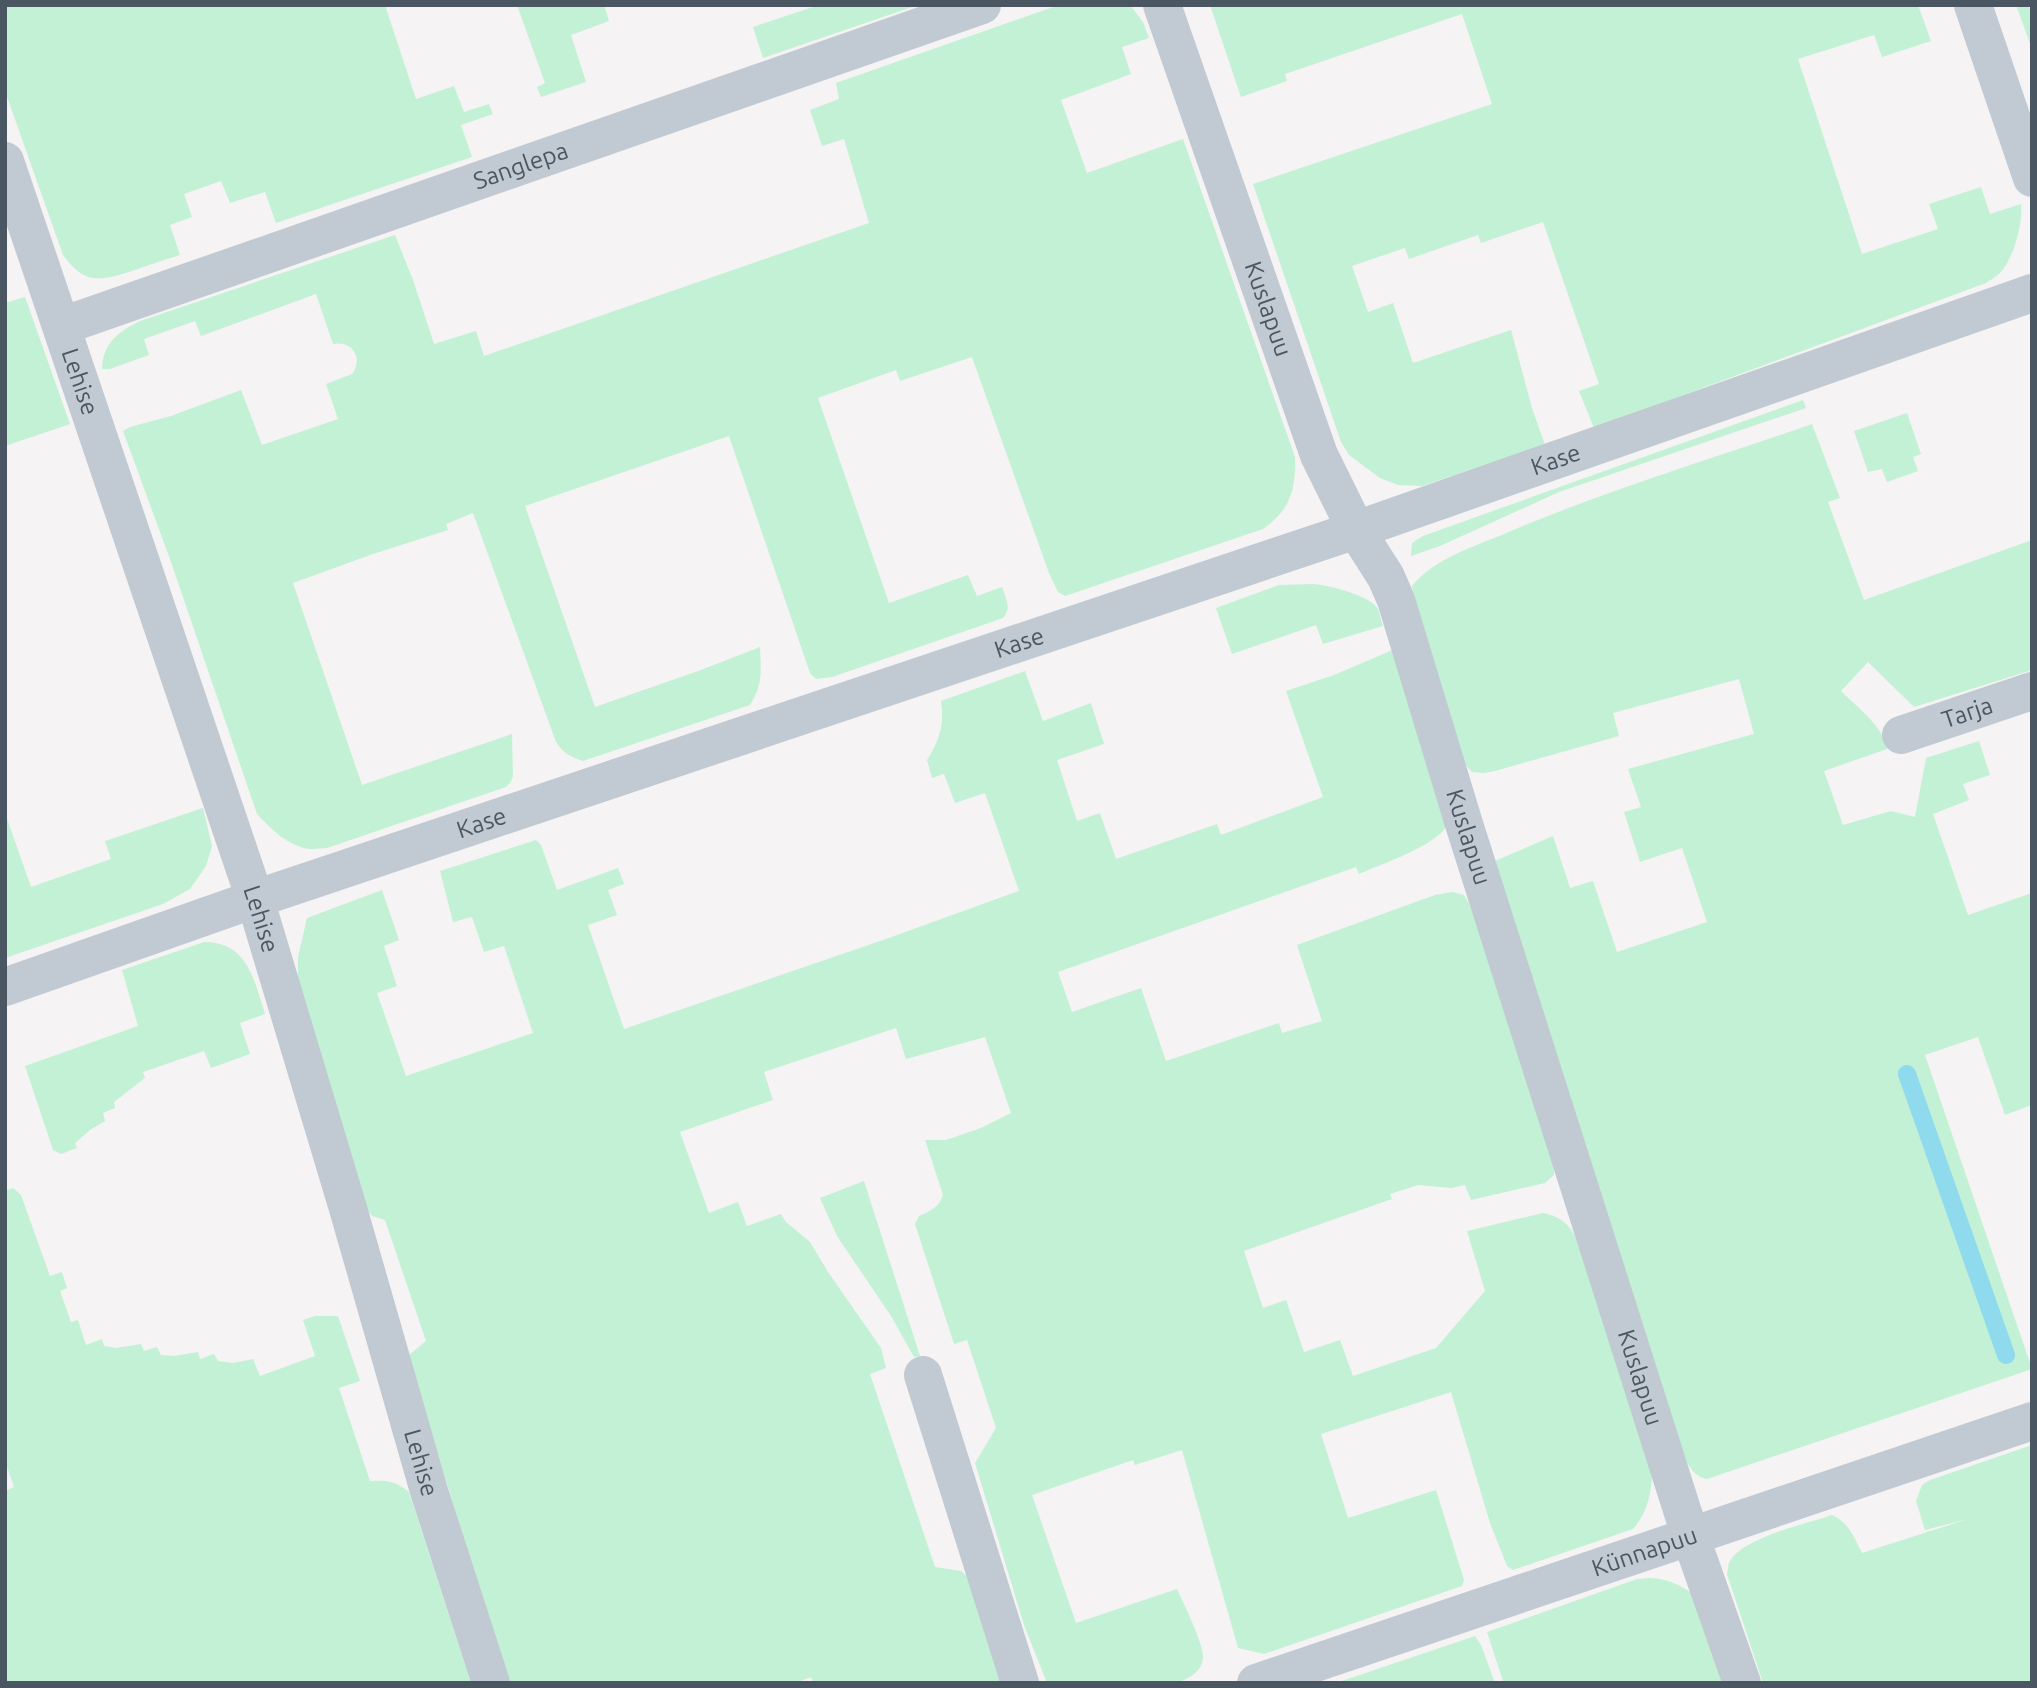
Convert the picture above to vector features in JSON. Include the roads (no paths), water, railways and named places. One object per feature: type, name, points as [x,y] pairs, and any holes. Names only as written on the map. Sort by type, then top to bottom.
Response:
[{"type":"street","name":"Sanglepa","points":[[62,326],[982,5]]},
{"type":"street","name":"Kuslapuu","points":[[1161,5],[1319,455],[1356,530],[1386,577],[1396,600],[1464,824],[1690,1538],[1742,1683]]},
{"type":"street","points":[[1973,5],[2032,178]]},
{"type":"street","name":"Lehise","points":[[5,161],[255,899],[429,1491],[491,1683]]},
{"type":"street","name":"Kase","points":[[5,987],[255,899],[1356,530],[2032,293]]},
{"type":"street","name":"Tarja","points":[[1901,735],[2032,691]]},
{"type":"street","points":[[923,1374],[1020,1683]]},
{"type":"street","name":"Künnapuu","points":[[1256,1683],[2032,1421]]},
{"type":"waterway","points":[[1907,1074],[2006,1355]]}]
